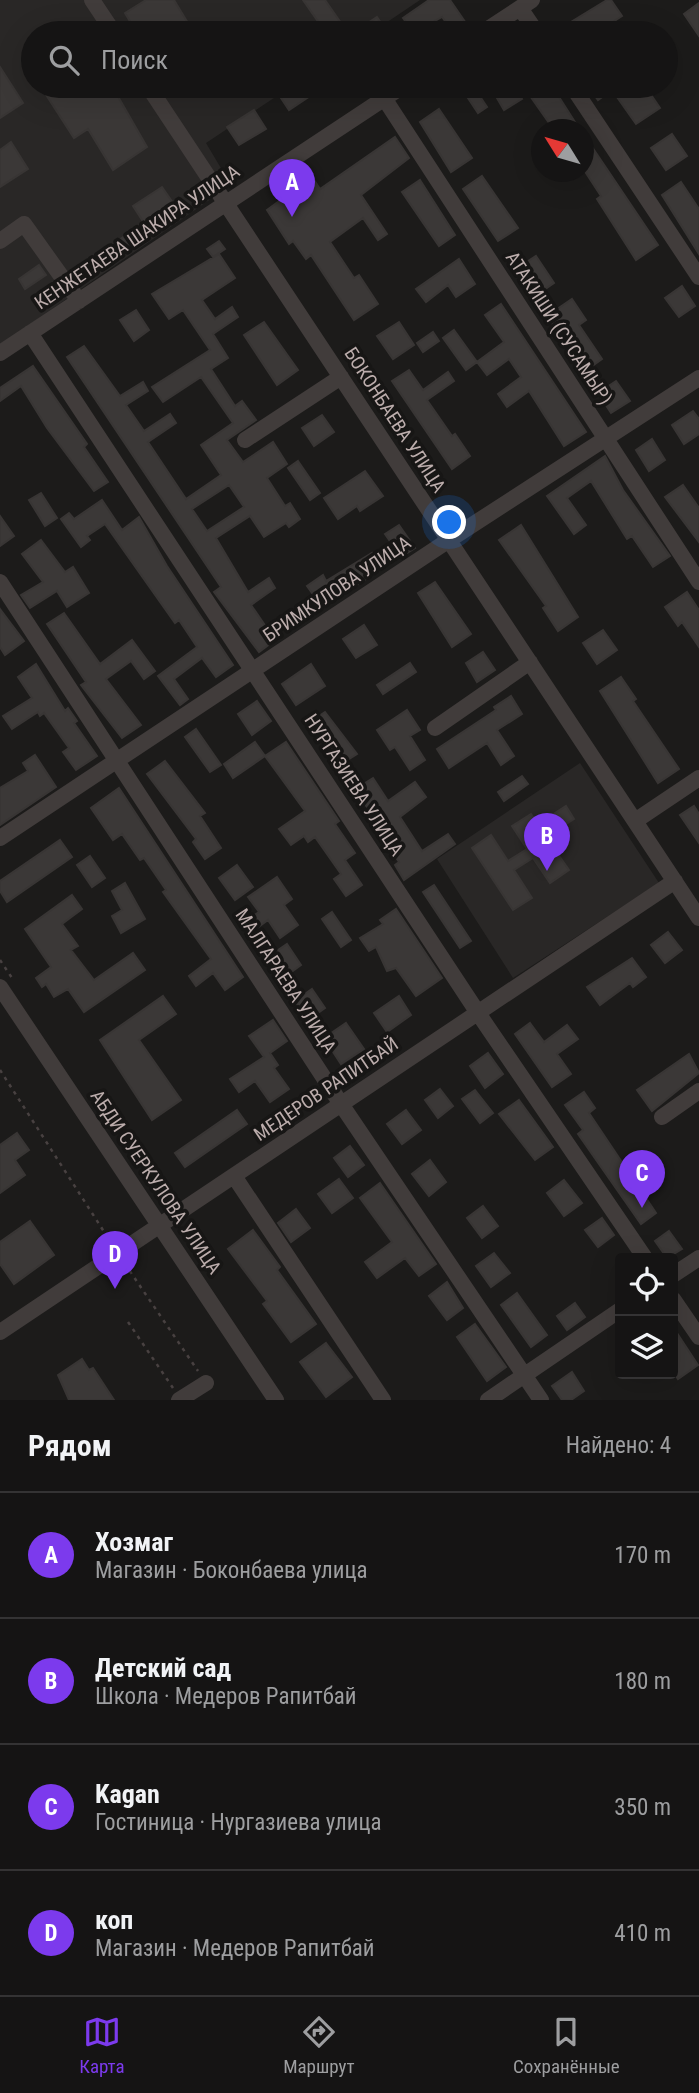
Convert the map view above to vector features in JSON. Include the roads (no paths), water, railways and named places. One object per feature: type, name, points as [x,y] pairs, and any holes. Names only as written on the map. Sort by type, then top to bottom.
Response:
[{"type":"street","points":[[92,0],[106,21]]},
{"type":"street","points":[[500,21],[526,4],[532,21]]},
{"type":"street","name":"БОКОНБАЕВА УЛИЦА","points":[[156,98],[699,918]]},
{"type":"street","name":"КЕНЖЕТАЕВА ШАКИРА УЛИЦА","points":[[0,354],[384,98]]},
{"type":"street","name":"АТАКИШИ (СУСАМЫР)","points":[[384,98],[699,582]]},
{"type":"street","points":[[580,98],[699,277]]},
{"type":"street","points":[[0,241],[24,224],[79,301]]},
{"type":"street","name":"НУРГАЗИЕВА УЛИЦА","points":[[30,334],[478,1013],[642,1253]]},
{"type":"street","points":[[245,440],[341,377]]},
{"type":"street","name":"БРИМКУЛОВА УЛИЦА","points":[[0,838],[449,540],[699,378]]},
{"type":"street","name":"МАЛГАРАЕВА УЛИЦА","points":[[0,582],[341,1104],[541,1400]]},
{"type":"street","points":[[435,728],[530,662]]},
{"type":"street","points":[[635,821],[699,778]]},
{"type":"street","name":"МЕДЕРОВ РАПИТБАЙ","points":[[0,1332],[675,881]]},
{"type":"street","name":"АБДИ СУЕРКУЛОВА УЛИЦА","points":[[0,987],[276,1400]]},
{"type":"street","points":[[662,1117],[699,1091]]},
{"type":"street","points":[[234,1176],[383,1400]]},
{"type":"street","points":[[678,1272],[699,1258]]},
{"type":"street","points":[[678,1306],[699,1337]]},
{"type":"street","points":[[488,1400],[615,1313]]},
{"type":"street","points":[[180,1400],[206,1382]]},
{"type":"place","name":"Хозмаг","points":[[292,217]]},
{"type":"place","name":"Детский сад","points":[[547,871]]},
{"type":"place","name":"Kagan","points":[[642,1208]]},
{"type":"place","name":"коп","points":[[115,1289]]}]
